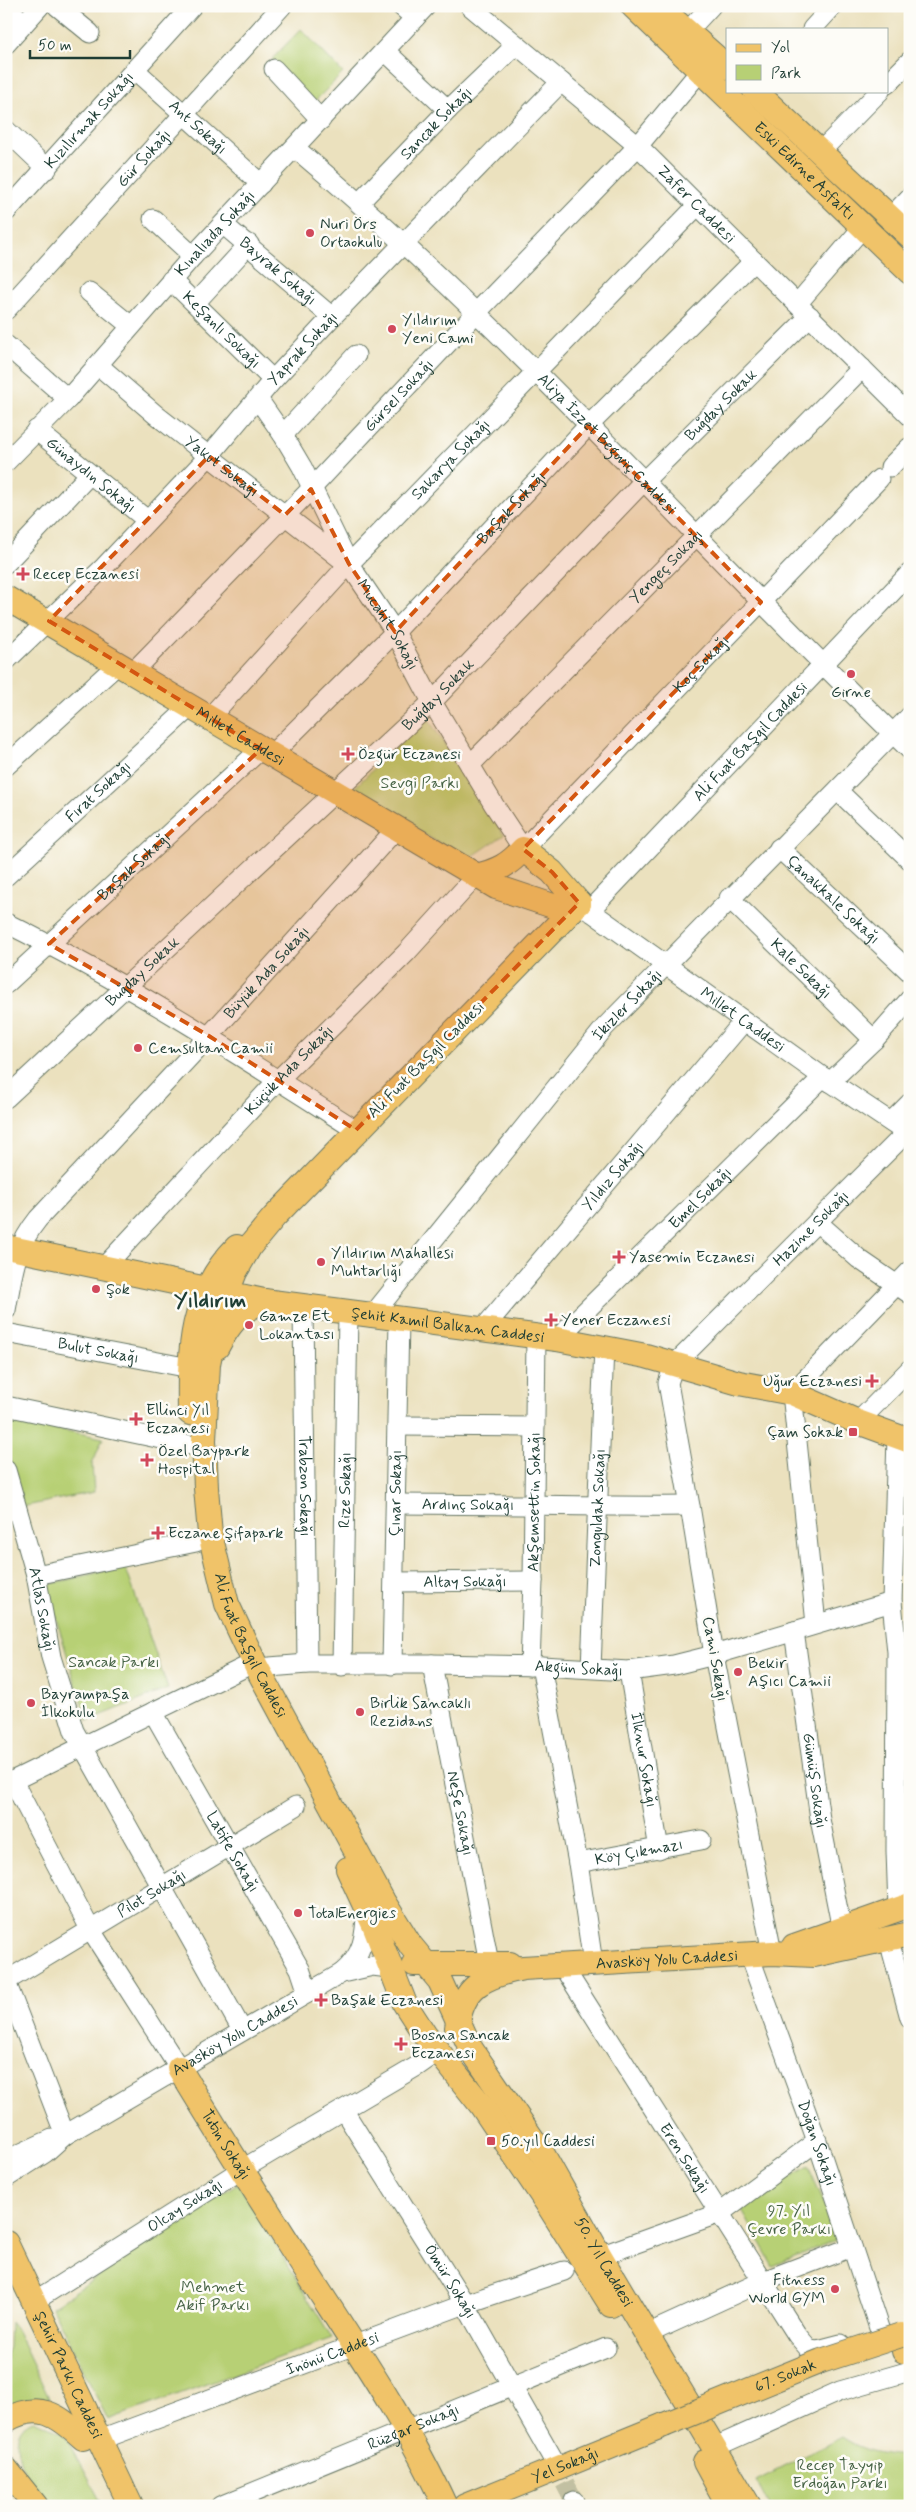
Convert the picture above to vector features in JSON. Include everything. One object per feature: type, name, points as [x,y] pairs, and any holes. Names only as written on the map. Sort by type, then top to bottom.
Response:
[{"type":"main road","name":"Eski Edirne Asfaltı","points":[[633,6],[910,272]]},
{"type":"main road","points":[[658,6],[726,67]]},
{"type":"main road","points":[[701,70],[708,66],[726,68]]},
{"type":"main road","name":"Eski Edirne Asfaltı","points":[[756,92],[910,236]]},
{"type":"main road","points":[[863,227],[866,216],[872,211],[888,214]]},
{"type":"main road","name":"Millet Caddesi","points":[[6,598],[49,621],[476,876],[509,892],[542,903],[553,906],[584,907]]},
{"type":"main road","points":[[476,876],[500,870],[517,856]]},
{"type":"main road","points":[[509,892],[507,872],[517,856]]},
{"type":"main road","points":[[517,856],[552,872],[584,907]]},
{"type":"main road","points":[[542,903],[545,928],[542,943]]},
{"type":"main road","name":"Ali Fuat Başgil Caddesi","points":[[389,1968],[366,1905],[250,1668],[227,1604],[210,1534],[199,1366],[198,1315],[216,1290],[236,1248],[274,1217],[356,1130],[542,943],[584,907]]},
{"type":"main road","name":"Şehit Kamil Balkan Caddesi","points":[[12,1248],[264,1301],[604,1347],[646,1356],[739,1383],[792,1392],[858,1422],[904,1439]]},
{"type":"main road","points":[[199,1366],[234,1321],[245,1310],[264,1301]]},
{"type":"main road","name":"Ali Fuat Başgil Caddesi","points":[[199,1366],[190,1445],[196,1542],[225,1634],[250,1668],[383,1901],[411,1946],[440,1981],[458,2019]]},
{"type":"main road","points":[[898,1908],[883,1917],[883,1923],[886,1935],[900,1936]]},
{"type":"main road","name":"Avasköy Yolu Caddesi","points":[[760,1954],[842,1930],[898,1908]]},
{"type":"main road","name":"Avasköy Yolu Caddesi","points":[[438,2048],[450,2042],[457,2028],[458,2019],[469,1992],[480,1982],[494,1974],[523,1968],[593,1963],[760,1954],[814,1955],[900,1936]]},
{"type":"main road","name":"Avasköy Yolu Caddesi","points":[[389,1968],[425,1963],[562,1965]]},
{"type":"main road","name":"50. Yıl Caddesi","points":[[389,1968],[405,2004],[425,2035],[438,2048],[481,2105],[547,2203],[632,2338],[729,2506]]},
{"type":"main road","name":"50. Yıl Caddesi","points":[[458,2019],[470,2049],[542,2153],[600,2256],[749,2506]]},
{"type":"main road","name":"Tutin Sokağı","points":[[179,2068],[241,2170],[355,2346],[406,2430],[445,2506]]},
{"type":"main road","name":"Şehir Parkı Caddesi","points":[[6,2243],[92,2439],[113,2506]]},
{"type":"main road","name":"Şehir Parkı Caddesi","points":[[6,2278],[92,2439],[131,2506]]},
{"type":"main road","name":"67. Sokak","points":[[667,2432],[821,2360],[904,2343]]},
{"type":"main road","points":[[6,2420],[20,2412],[34,2410],[52,2414],[92,2439]]},
{"type":"main road","name":"Yel Sokağı","points":[[465,2506],[667,2432]]},
{"type":"main road","name":"Yel Sokağı","points":[[506,2506],[667,2432]]},
{"type":"main road","points":[[6,2469],[36,2506]]},
{"type":"main road","points":[[6,2488],[20,2506]]},
{"type":"street","points":[[6,44],[40,6]]},
{"type":"street","points":[[57,6],[90,33]]},
{"type":"street","name":"Kızılırmak Sokağı","points":[[6,212],[47,169],[192,6]]},
{"type":"street","name":"Gür Sokağı","points":[[6,310],[282,6]]},
{"type":"street","name":"Zafer Caddesi","points":[[470,6],[638,146],[910,416]]},
{"type":"street","points":[[687,32],[711,6]]},
{"type":"street","points":[[813,28],[833,6]]},
{"type":"street","points":[[6,7],[24,23]]},
{"type":"street","name":"Kınalıada Sokağı","points":[[6,462],[68,399],[171,280],[385,51],[414,10]]},
{"type":"street","name":"Sancak Sokağı","points":[[359,203],[448,110],[516,45]]},
{"type":"street","points":[[385,51],[448,110]]},
{"type":"street","points":[[888,83],[910,62]]},
{"type":"street","points":[[274,69],[321,120]]},
{"type":"street","name":"Ant Sokağı","points":[[134,70],[261,184]]},
{"type":"street","name":"Gürsel Sokağı","points":[[6,766],[125,668],[311,489],[477,312],[638,146],[701,70]]},
{"type":"street","name":"Yaprak Sokağı","points":[[6,661],[104,567],[209,456],[332,316],[561,82]]},
{"type":"street","points":[[820,152],[879,92]]},
{"type":"street","points":[[6,130],[47,169]]},
{"type":"street","name":"Aliya İzzet Begoviç Caddesi","points":[[295,148],[359,203],[477,312],[761,602],[910,750]]},
{"type":"street","points":[[888,214],[910,197]]},
{"type":"street","name":"Sakarya Sokağı","points":[[199,712],[349,564],[534,371],[698,205]]},
{"type":"street","points":[[152,219],[193,256]]},
{"type":"street","name":"Bayrak Sokağı","points":[[224,225],[249,244],[332,316]]},
{"type":"street","name":"Buğday Sokak","points":[[6,1098],[432,702],[644,481],[804,310],[863,227]]},
{"type":"street","name":"Kınalıada Sokağı","points":[[196,302],[249,244]]},
{"type":"street","name":"Başak Sokağı","points":[[6,984],[266,752],[395,632],[588,426],[754,261]]},
{"type":"street","name":"Keşanlı Sokağı","points":[[171,280],[196,302],[274,380]]},
{"type":"street","points":[[89,292],[131,326]]},
{"type":"street","points":[[6,345],[68,399]]},
{"type":"street","points":[[283,435],[356,356]]},
{"type":"street","name":"Yakut Sokağı","points":[[98,365],[209,456],[349,564]]},
{"type":"street","name":"Yengeç Sokağı","points":[[470,765],[862,368]]},
{"type":"street","name":"Mucahit Sokağı","points":[[258,399],[302,467],[349,564],[395,632],[432,702],[470,765],[517,856]]},
{"type":"street","name":"Günaydın Sokağı","points":[[36,430],[147,520]]},
{"type":"street","name":"Koç Sokağı","points":[[517,856],[910,447]]},
{"type":"street","points":[[6,563],[90,474]]},
{"type":"street","name":"Ali Fuat Başgil Caddesi","points":[[584,907],[910,573]]},
{"type":"street","name":"Fırat Sokağı","points":[[6,876],[199,712]]},
{"type":"street","name":"İkizler Sokağı","points":[[360,1315],[605,1027],[729,898],[838,791],[910,716]]},
{"type":"street","points":[[838,791],[910,860]]},
{"type":"street","name":"Büyük Ada Sokağı","points":[[12,1248],[209,1036],[396,829]]},
{"type":"street","name":"Çanakkale Sokağı","points":[[780,848],[910,972]]},
{"type":"street","name":"Küçük Ada Sokağı","points":[[104,1266],[278,1080],[406,953],[476,876]]},
{"type":"street","name":"Kale Sokağı","points":[[729,898],[874,1040]]},
{"type":"street","name":"Millet Caddesi","points":[[584,907],[826,1080],[902,1130]]},
{"type":"street","points":[[6,923],[49,944],[209,1036],[356,1130]]},
{"type":"street","name":"Emel Sokağı","points":[[546,1338],[826,1080],[874,1040],[910,999]]},
{"type":"street","name":"Yıldız Sokağı","points":[[482,1330],[744,1021]]},
{"type":"street","name":"Hazine Sokağı","points":[[674,1365],[817,1222],[902,1130],[910,1104]]},
{"type":"street","points":[[817,1222],[859,1259],[903,1290]]},
{"type":"street","points":[[6,1310],[12,1248]]},
{"type":"street","points":[[816,1624],[792,1392],[903,1290],[910,1271]]},
{"type":"street","name":"Trabzon Sokağı","points":[[303,1307],[307,1664]]},
{"type":"street","name":"Rize Sokağı","points":[[342,1666],[360,1315]]},
{"type":"street","name":"Çınar Sokağı","points":[[392,1665],[396,1582],[399,1320]]},
{"type":"street","name":"Bulut Sokağı","points":[[6,1333],[199,1366]]},
{"type":"street","name":"Akşemsettin Sokağı","points":[[546,1338],[535,1427],[534,1581],[536,1666],[578,1863],[593,1963]]},
{"type":"street","name":"Zonguldak Sokağı","points":[[591,1668],[596,1507],[604,1347]]},
{"type":"street","name":"Cami Sokağı","points":[[674,1365],[668,1382],[714,1655],[760,1954]]},
{"type":"street","points":[[858,1422],[910,1369]]},
{"type":"street","points":[[6,1406],[190,1445]]},
{"type":"street","points":[[398,1426],[535,1427]]},
{"type":"street","points":[[898,1908],[896,1850],[903,1655],[892,1602],[904,1439]]},
{"type":"street","name":"Atlas Sokağı","points":[[6,1470],[36,1575],[51,1657],[74,1731],[242,2030]]},
{"type":"street","name":"Ardınç Sokağı","points":[[396,1504],[534,1504],[596,1507],[690,1506]]},
{"type":"street","points":[[36,1575],[196,1542]]},
{"type":"street","name":"Altay Sokağı","points":[[396,1582],[534,1581]]},
{"type":"street","name":"Akgün Sokağı","points":[[250,1668],[307,1664],[342,1666],[432,1664],[536,1666],[629,1671],[674,1665],[714,1655],[892,1602]]},
{"type":"street","name":"Gümüş Sokağı","points":[[794,1631],[820,1819],[842,1930]]},
{"type":"street","name":"Neşe Sokağı","points":[[432,1664],[489,1963]]},
{"type":"street","points":[[10,1782],[153,1712],[250,1668]]},
{"type":"street","name":"İlknur Sokağı","points":[[629,1671],[659,1849]]},
{"type":"street","name":"Latife Sokağı","points":[[153,1712],[300,1970],[308,1993]]},
{"type":"street","name":"Tutin Sokağı","points":[[10,1782],[90,1929],[179,2068]]},
{"type":"street","name":"Pilot Sokağı","points":[[6,1981],[296,1806]]},
{"type":"street","name":"Köy Çıkmazı","points":[[578,1863],[701,1840]]},
{"type":"street","points":[[342,1973],[353,1964],[362,1948],[366,1926],[366,1905]]},
{"type":"street","points":[[900,1936],[894,1958],[910,2018]]},
{"type":"street","name":"Doğan Sokağı","points":[[760,1954],[852,2247],[904,2343]]},
{"type":"street","name":"Eren Sokağı","points":[[562,1965],[809,2349]]},
{"type":"street","name":"Avasköy Yolu Caddesi","points":[[6,2178],[46,2153],[65,2135],[342,1973],[373,1966],[389,1968]]},
{"type":"street","points":[[6,1981],[65,2135]]},
{"type":"street","name":"Olcay Sokağı","points":[[33,2302],[241,2170],[344,2111],[429,2058],[438,2048]]},
{"type":"street","name":"Ömür Sokağı","points":[[344,2111],[465,2304],[552,2457]]},
{"type":"street","name":"Avasköy Yolu Caddesi","points":[[6,2160],[43,2141],[65,2135]]},
{"type":"street","points":[[600,2256],[720,2213],[818,2141]]},
{"type":"street","points":[[647,2334],[763,2280],[852,2247]]},
{"type":"street","name":"İnönü Caddesi","points":[[92,2439],[355,2346],[465,2304],[564,2271]]},
{"type":"street","points":[[715,2448],[840,2392],[904,2343]]},
{"type":"street","name":"67. Sokak","points":[[809,2349],[818,2350],[904,2343]]},
{"type":"street","name":"Rüzgar Sokağı","points":[[220,2506],[606,2348]]},
{"type":"highlighted area","points":[[588,426],[761,602],[523,849],[552,872],[579,903],[356,1130],[209,1036],[49,944],[261,749],[49,621],[209,456],[285,515],[311,489],[349,564],[395,632]]},
{"type":"green space","points":[[301,29],[343,73],[314,102],[272,59]]},
{"type":"green space","name":"Sevgi Parkı","points":[[427,717],[504,835],[467,860],[378,807],[354,788]]},
{"type":"green space","points":[[6,1419],[103,1438],[92,1464],[94,1492],[21,1507],[6,1444]]},
{"type":"green space","name":"Sancak Parkı","points":[[125,1566],[168,1689],[87,1721],[46,1585]]},
{"type":"green space","name":"97. Yıl Çevre Parkı","points":[[808,2166],[840,2238],[773,2266],[740,2207]]},
{"type":"green space","name":"Mehmet Akif Parkı","points":[[238,2183],[332,2338],[108,2420],[52,2307]]},
{"type":"green space","points":[[10,2322],[17,2331],[49,2398],[44,2404],[28,2401],[6,2406],[6,2354],[9,2347]]},
{"type":"green space","points":[[33,2420],[64,2433],[103,2506],[46,2506],[24,2472],[17,2447],[18,2436],[23,2426]]},
{"type":"green space","name":"Recep Tayyip Erdoğan Parkı","points":[[842,2437],[858,2446],[875,2452],[910,2456],[910,2506],[769,2506],[756,2481]]},
{"type":"tunnel","points":[[552,2458],[574,2501]]},
{"type":"place","name":"Nuri Örs Ortaokulu","points":[[310,233]]},
{"type":"place","name":"Yıldırım Yeni Cami","points":[[392,329]]},
{"type":"place","name":"Recep Eczanesi","points":[[23,574]]},
{"type":"place","name":"Girne","points":[[851,674]]},
{"type":"place","name":"Özgür Eczanesi","points":[[348,754]]},
{"type":"place","name":"Cemsultan Camii","points":[[138,1048]]},
{"type":"place","name":"Yasemin Eczanesi","points":[[619,1257]]},
{"type":"place","name":"Yıldırım Mahallesi Muhtarlığı","points":[[321,1262]]},
{"type":"place","name":"Şok","points":[[96,1289]]},
{"type":"place","name":"Yener Eczanesi","points":[[551,1320]]},
{"type":"place","name":"Gamze Et Lokantası","points":[[249,1325]]},
{"type":"place","name":"Uğur Eczanesi","points":[[872,1381]]},
{"type":"place","name":"Ellinci Yıl Eczanesi","points":[[136,1419]]},
{"type":"place","name":"Çam Sokak","points":[[853,1432]]},
{"type":"place","name":"Özel Baypark Hospital","points":[[147,1460]]},
{"type":"place","name":"Eczane Şifapark","points":[[158,1533]]},
{"type":"place","name":"Bekir Aşıcı Camii","points":[[738,1672]]},
{"type":"place","name":"Bayrampaşa İlkokulu","points":[[31,1703]]},
{"type":"place","name":"Birlik Sancaklı Rezidans","points":[[360,1712]]},
{"type":"place","name":"TotalEnergies","points":[[298,1913]]},
{"type":"place","name":"Başak Eczanesi","points":[[321,2000]]},
{"type":"place","name":"Bosna Sancak Eczanesi","points":[[401,2044]]},
{"type":"place","name":"50.yıl Caddesi","points":[[491,2141]]},
{"type":"place","name":"Fitness World GYM","points":[[835,2289]]},
{"type":"district","name":"Yıldırım","points":[[210,1301]]}]
